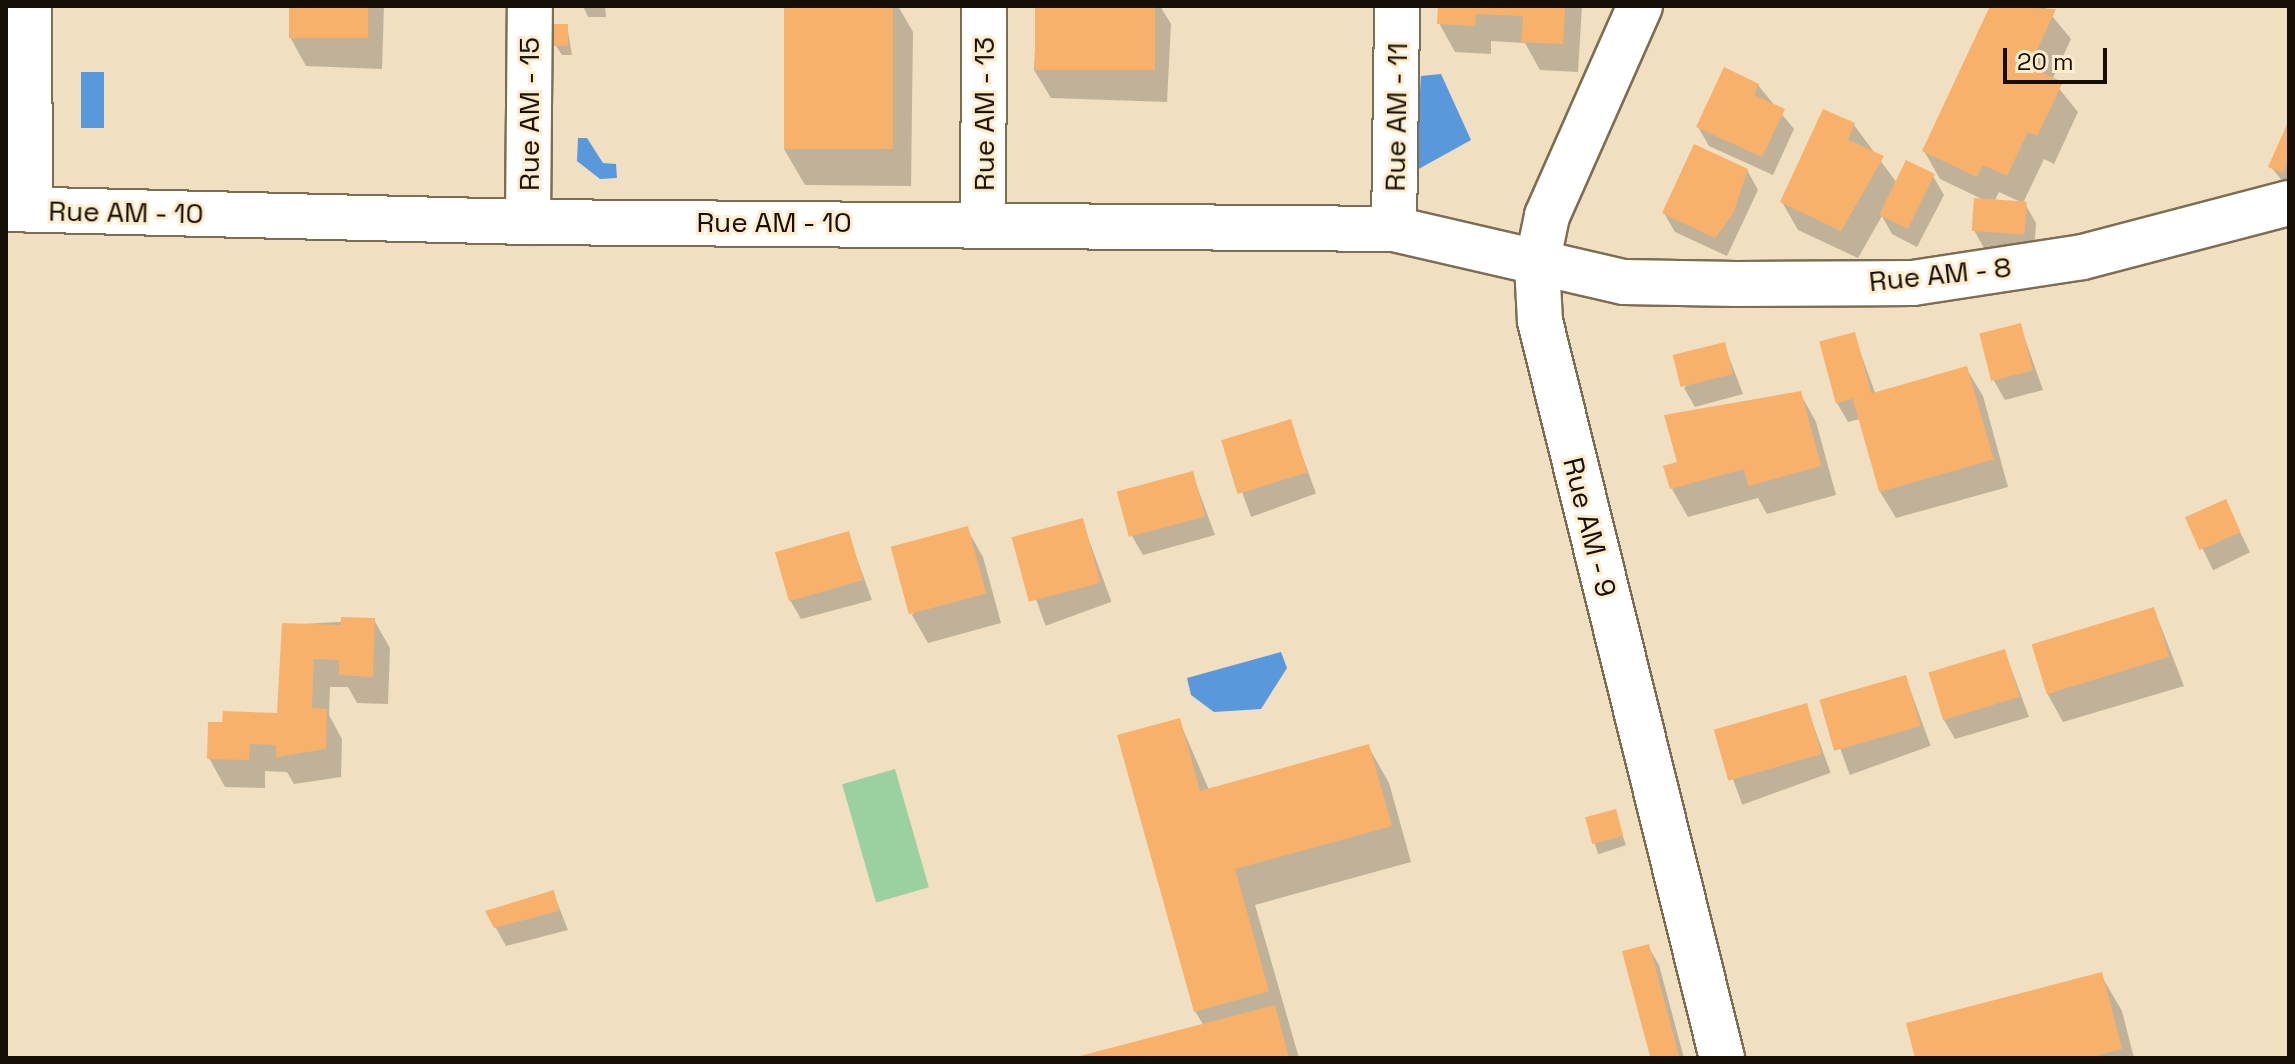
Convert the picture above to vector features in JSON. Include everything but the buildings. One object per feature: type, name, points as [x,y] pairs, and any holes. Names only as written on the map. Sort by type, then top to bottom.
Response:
[{"type":"street","points":[[18,209],[29,6]]},
{"type":"street","name":"Rue AM - 15","points":[[528,222],[530,6]]},
{"type":"street","name":"Rue AM - 13","points":[[983,222],[984,6]]},
{"type":"street","name":"Rue AM - 11","points":[[1394,229],[1397,6]]},
{"type":"street","name":"Rue AM - 9","points":[[1640,6],[1547,216],[1537,264],[1546,350],[1722,1058]]},
{"type":"street","name":"Rue AM - 8","points":[[1537,264],[1624,282],[1913,283],[2083,257],[2289,203]]},
{"type":"street","name":"Rue AM - 10","points":[[18,209],[528,222],[983,222],[1394,229],[1537,264]]},
{"type":"green space","points":[[895,769],[929,887],[876,902],[842,784]]},
{"type":"water","points":[[81,72],[104,72],[104,128],[81,128]]},
{"type":"water","points":[[1441,74],[1471,140],[1415,171],[1421,76]]},
{"type":"water","points":[[578,138],[587,138],[603,163],[616,164],[617,178],[600,179],[577,161]]},
{"type":"water","points":[[1281,652],[1287,668],[1261,709],[1214,712],[1191,695],[1187,678]]}]
